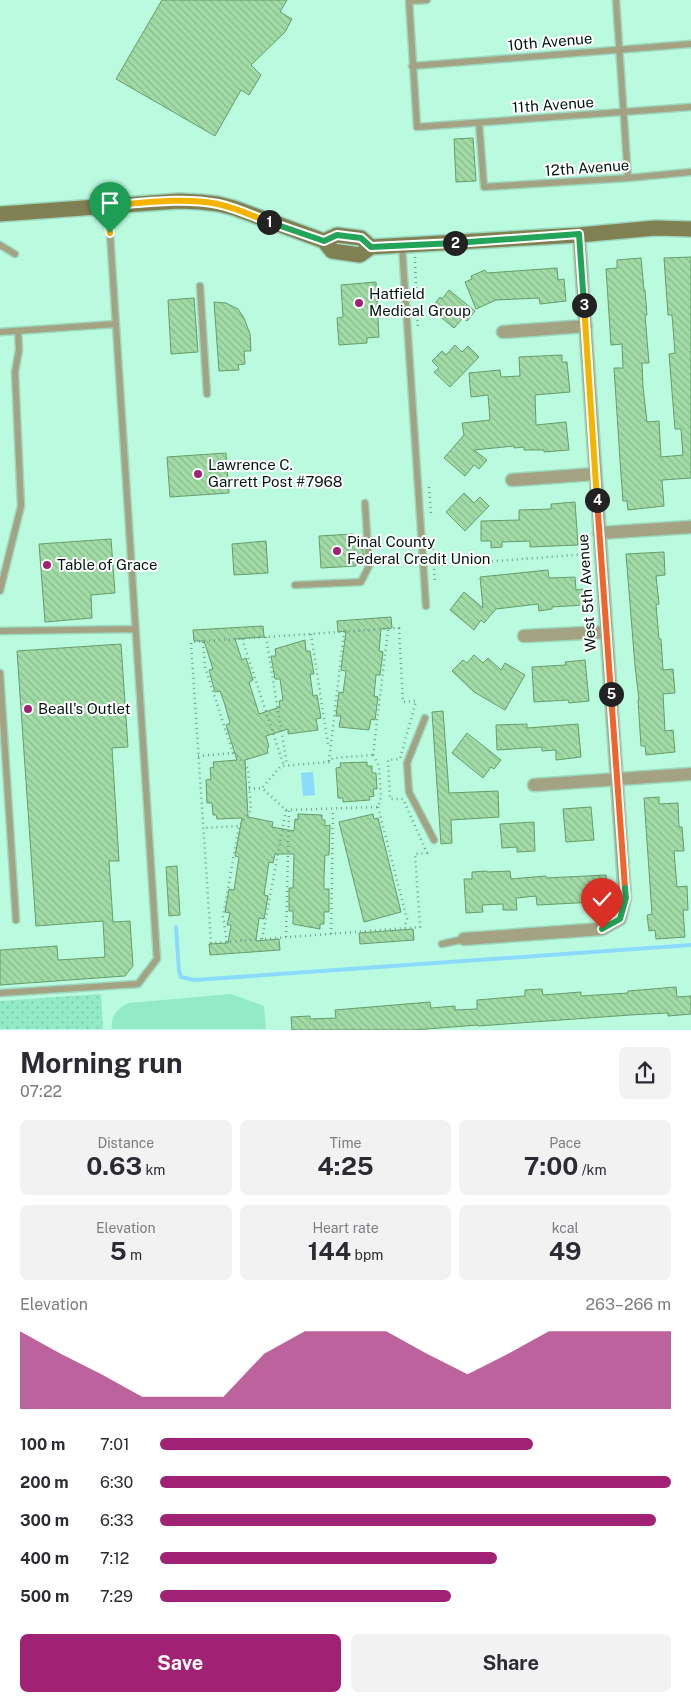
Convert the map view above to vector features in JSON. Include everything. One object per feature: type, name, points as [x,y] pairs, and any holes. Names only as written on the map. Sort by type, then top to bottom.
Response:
[{"type":"street","points":[[0,214],[179,201],[218,204],[324,241],[332,251],[360,254],[371,247],[655,228],[691,229]]},
{"type":"street","name":"West 5th Avenue","points":[[464,939],[602,929],[620,919],[626,898],[579,234]]},
{"type":"street","points":[[502,332],[586,326]]},
{"type":"street","points":[[512,480],[595,474]]},
{"type":"street","points":[[599,534],[691,527]]},
{"type":"street","points":[[524,636],[606,632]]},
{"type":"street","points":[[534,785],[691,774]]},
{"type":"lane","points":[[412,66],[409,1],[427,0]]},
{"type":"lane","points":[[616,0],[628,178]]},
{"type":"lane","name":"10th Avenue","points":[[412,66],[691,44]]},
{"type":"lane","name":"11th Avenue","points":[[412,66],[417,127],[691,108]]},
{"type":"lane","name":"12th Avenue","points":[[479,123],[484,187],[691,172]]},
{"type":"lane","points":[[0,993],[138,984],[157,959],[110,233],[106,206]]},
{"type":"lane","points":[[0,246],[15,254]]},
{"type":"lane","points":[[402,246],[426,606]]},
{"type":"lane","points":[[200,286],[206,394]]},
{"type":"lane","points":[[0,332],[116,324]]},
{"type":"lane","points":[[0,590],[21,506],[15,372],[19,350],[18,330]]},
{"type":"lane","points":[[295,585],[360,582],[369,566],[364,503]]},
{"type":"lane","points":[[0,631],[136,629]]},
{"type":"lane","points":[[0,673],[16,920]]},
{"type":"lane","points":[[425,718],[407,763],[408,783],[409,792],[434,840]]},
{"type":"lane","points":[[442,944],[464,939]]},
{"type":"path","points":[[442,565],[601,554]]},
{"type":"path","points":[[399,628],[403,702],[416,701],[400,759],[388,760],[390,800],[403,799],[427,853],[415,854],[420,927],[211,943],[190,642],[388,629],[399,628]]},
{"type":"path","points":[[388,629],[373,755],[380,766],[381,797],[378,807],[407,919],[404,928]]},
{"type":"path","points":[[329,762],[344,632]]},
{"type":"path","points":[[311,634],[330,748]]},
{"type":"path","points":[[266,637],[286,765]]},
{"type":"path","points":[[242,639],[286,765]]},
{"type":"path","points":[[203,642],[206,667],[233,754],[248,768],[250,810],[239,826],[223,917],[227,942]]},
{"type":"path","points":[[198,756],[233,754]]},
{"type":"path","points":[[249,789],[262,788],[281,766],[329,762],[333,758],[373,755]]},
{"type":"path","points":[[380,780],[389,780]]},
{"type":"path","points":[[262,788],[287,810],[378,807]]},
{"type":"path","points":[[331,934],[333,809]]},
{"type":"path","points":[[286,937],[287,810]]},
{"type":"path","points":[[262,939],[287,810]]},
{"type":"path","points":[[203,828],[239,826]]},
{"type":"green space","points":[[101,994],[103,1029],[0,1029],[0,1001]]},
{"type":"green space","points":[[231,994],[264,1006],[266,1029],[112,1029],[112,1020],[116,1013],[121,1007],[129,1003]]},
{"type":"water","points":[[313,772],[315,795],[303,796],[301,773]]},
{"type":"building","points":[[162,0],[287,0],[280,12],[292,19],[285,32],[251,65],[261,75],[249,95],[241,90],[215,136],[116,79]]},
{"type":"building","points":[[473,138],[476,181],[456,182],[454,139]]},
{"type":"building","points":[[691,257],[691,478],[662,480],[664,506],[628,510],[627,501],[623,501],[614,368],[623,368],[622,344],[611,345],[606,269],[617,268],[617,260],[641,258],[647,315],[645,315],[649,363],[642,363],[647,422],[659,421],[661,457],[683,455],[681,429],[675,429],[669,354],[675,353],[672,315],[668,315],[664,258]]},
{"type":"building","points":[[557,268],[558,280],[564,279],[566,301],[540,304],[539,298],[496,300],[476,309],[465,282],[472,279],[471,276],[485,270],[487,273]]},
{"type":"building","name":"Hatfield Medical Group","points":[[376,282],[379,337],[367,338],[367,343],[339,345],[337,318],[343,317],[341,285]]},
{"type":"building","points":[[449,290],[475,311],[467,321],[463,318],[454,328],[431,309],[440,297],[442,299]]},
{"type":"building","points":[[194,298],[198,352],[171,354],[168,300]]},
{"type":"building","points":[[214,302],[226,303],[238,309],[244,318],[250,334],[251,351],[244,351],[245,364],[238,365],[239,370],[219,371]]},
{"type":"building","points":[[455,345],[462,352],[468,346],[479,357],[450,387],[434,372],[439,368],[432,361],[442,351],[446,355]]},
{"type":"building","points":[[562,355],[562,362],[567,362],[570,392],[535,395],[536,425],[566,422],[569,450],[544,452],[544,450],[524,450],[524,447],[514,448],[514,446],[474,450],[487,460],[479,469],[474,465],[465,476],[444,458],[464,435],[462,423],[490,420],[488,395],[471,397],[469,373],[500,370],[501,377],[520,376],[519,357]]},
{"type":"building","name":"Lawrence C. Garrett Post #7968","points":[[226,453],[229,493],[170,497],[167,457]]},
{"type":"building","points":[[464,493],[474,503],[480,497],[489,506],[465,531],[446,512]]},
{"type":"building","points":[[575,502],[578,545],[530,547],[530,541],[502,542],[502,547],[491,548],[491,541],[481,541],[481,521],[519,520],[519,510],[551,509],[551,504]]},
{"type":"building","name":"Pinal County Federal Credit Union","points":[[353,534],[354,542],[362,542],[364,559],[355,560],[356,566],[321,568],[319,536]]},
{"type":"building","points":[[111,539],[115,593],[91,595],[92,618],[45,622],[39,544]]},
{"type":"building","points":[[266,541],[268,573],[234,575],[232,544]]},
{"type":"building","points":[[664,552],[665,575],[656,576],[659,604],[656,605],[663,670],[673,669],[675,693],[663,694],[665,731],[673,730],[675,752],[646,755],[645,746],[641,746],[639,700],[626,554]]},
{"type":"building","points":[[548,570],[549,578],[575,577],[576,590],[583,589],[584,605],[552,607],[552,609],[539,611],[538,604],[496,609],[484,623],[481,620],[474,630],[450,610],[464,592],[483,608],[480,577]]},
{"type":"building","points":[[391,617],[392,628],[381,629],[379,651],[383,652],[380,675],[376,675],[374,696],[378,697],[375,720],[371,719],[369,730],[339,727],[341,716],[336,716],[339,692],[343,693],[346,671],[341,670],[346,631],[338,632],[337,621]]},
{"type":"building","points":[[263,626],[264,637],[235,639],[242,660],[246,658],[253,680],[249,682],[259,714],[280,707],[279,701],[283,700],[280,679],[275,679],[271,656],[276,656],[275,649],[305,640],[306,651],[310,651],[314,674],[310,674],[313,696],[317,695],[321,718],[316,719],[318,730],[288,734],[288,729],[266,736],[269,747],[267,748],[268,753],[245,760],[248,817],[273,822],[272,827],[294,831],[295,819],[298,820],[298,814],[322,815],[322,820],[325,820],[325,826],[330,825],[329,855],[325,855],[324,877],[324,889],[329,889],[329,912],[324,912],[324,924],[320,924],[320,929],[293,924],[293,911],[289,911],[289,888],[293,888],[294,854],[275,854],[273,863],[269,862],[264,895],[268,896],[264,919],[259,918],[256,941],[279,939],[280,950],[210,955],[209,944],[228,943],[231,925],[227,925],[230,913],[225,912],[229,889],[234,890],[239,857],[235,856],[242,818],[217,819],[216,815],[213,815],[212,803],[207,803],[206,780],[211,779],[210,768],[214,767],[213,762],[237,760],[226,725],[230,723],[220,691],[215,692],[209,670],[213,669],[204,641],[194,641],[193,630]]},
{"type":"building","points":[[121,644],[128,747],[112,748],[119,861],[109,861],[113,922],[130,921],[133,966],[125,976],[0,985],[0,950],[57,946],[58,960],[105,957],[103,921],[36,926],[17,651]]},
{"type":"building","points":[[474,655],[483,663],[488,658],[501,670],[505,663],[525,675],[505,710],[474,692],[452,671],[463,660],[467,663]]},
{"type":"building","points":[[585,660],[589,701],[569,703],[568,700],[534,702],[532,667],[566,665],[565,662]]},
{"type":"building","points":[[443,711],[449,793],[498,791],[499,817],[451,820],[452,843],[441,844],[432,712]]},
{"type":"building","points":[[527,724],[527,728],[578,724],[581,757],[556,760],[556,750],[542,751],[542,747],[497,750],[496,725]]},
{"type":"building","points":[[467,733],[501,760],[494,769],[491,767],[483,778],[452,753]]},
{"type":"building","points":[[367,762],[367,766],[372,766],[372,773],[376,773],[377,789],[373,789],[374,796],[369,797],[370,800],[343,802],[343,798],[338,798],[336,768],[341,767],[340,763]]},
{"type":"building","points":[[659,797],[659,804],[678,803],[679,827],[682,827],[684,851],[674,851],[677,887],[687,886],[688,910],[683,910],[685,937],[656,939],[655,930],[649,931],[647,915],[652,914],[644,798]]},
{"type":"building","points":[[591,807],[594,840],[566,842],[563,809]]},
{"type":"building","points":[[373,814],[374,819],[378,818],[401,912],[364,922],[339,822]]},
{"type":"building","points":[[534,822],[535,851],[517,852],[517,847],[502,848],[500,824]]},
{"type":"building","points":[[177,866],[180,915],[169,916],[166,867]]},
{"type":"building","points":[[510,871],[511,879],[546,876],[546,878],[606,875],[607,896],[596,897],[596,902],[537,905],[536,896],[516,898],[517,910],[503,910],[503,904],[482,905],[483,912],[466,913],[464,879],[472,879],[472,872]]},
{"type":"building","points":[[413,929],[414,940],[360,944],[359,933]]},
{"type":"building","points":[[676,987],[677,997],[691,996],[691,1014],[668,1016],[668,1013],[630,1015],[413,1030],[292,1030],[291,1017],[310,1016],[310,1019],[336,1018],[335,1010],[430,1002],[431,1008],[455,1006],[455,1010],[477,1009],[477,1000],[525,996],[525,990],[542,989],[543,995],[581,992],[581,996]]},
{"type":"waterway","points":[[176,927],[181,977],[194,980],[691,945]]},
{"type":"place","name":"Hatfield Medical Group","points":[[359,303]]},
{"type":"place","name":"Lawrence C. Garrett Post #7968","points":[[198,474]]},
{"type":"place","name":"Pinal County Federal Credit Union","points":[[337,551]]},
{"type":"place","name":"Table of Grace","points":[[47,565]]},
{"type":"place","name":"Beall's Outlet","points":[[28,709]]},
{"type":"route","points":[[110,233],[106,206],[179,201],[218,204],[234,208],[324,241],[337,235],[361,238],[371,247],[579,234],[626,898],[620,919],[602,929]]}]
